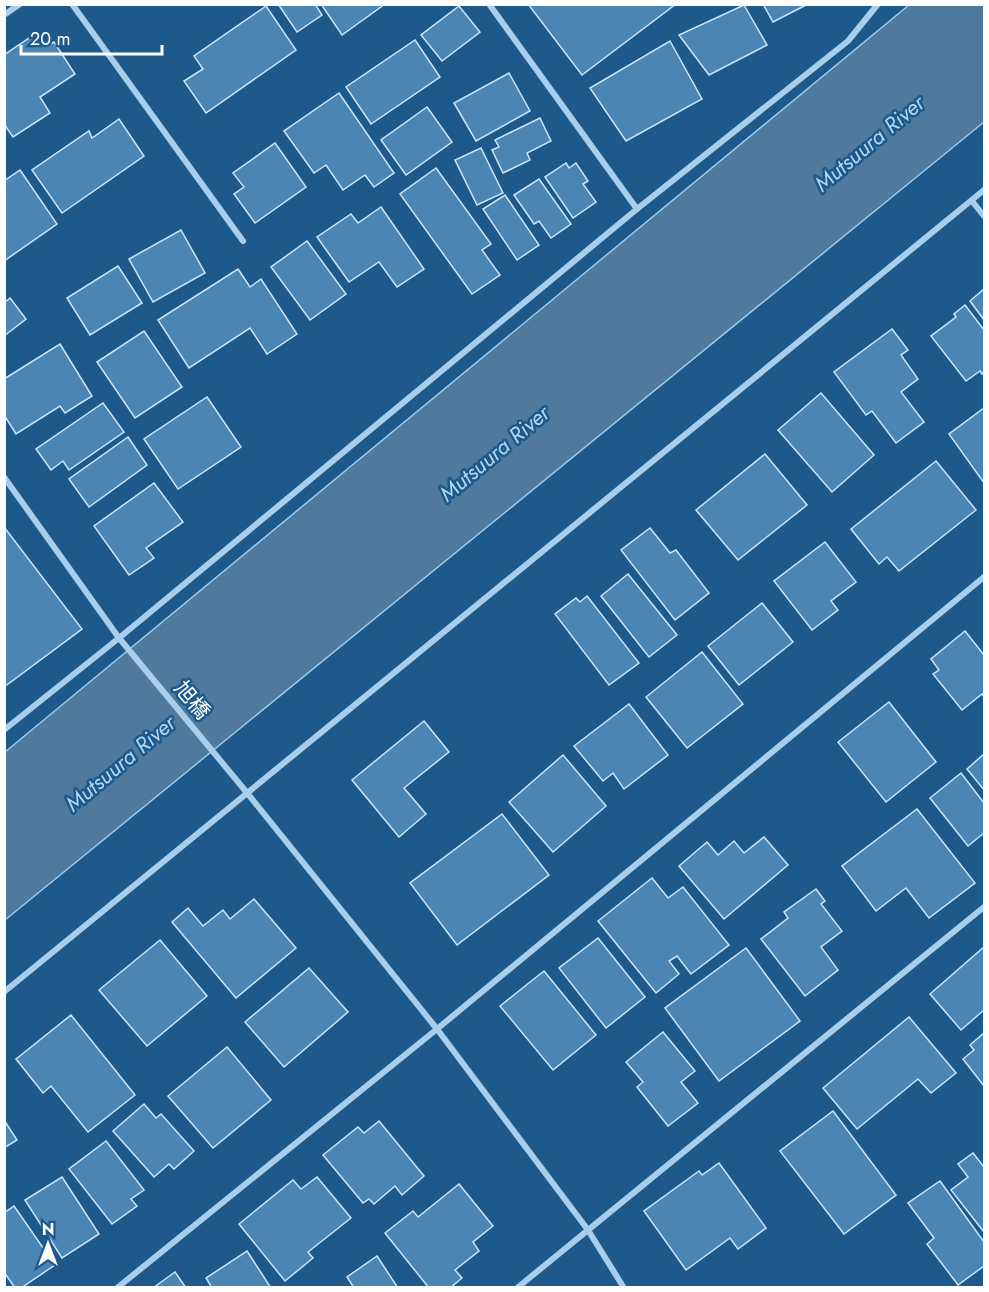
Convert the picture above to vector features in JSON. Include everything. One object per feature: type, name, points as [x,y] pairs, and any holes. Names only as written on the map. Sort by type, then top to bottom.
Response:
[{"type":"street","points":[[6,12],[20,4]]},
{"type":"street","points":[[72,4],[243,241]]},
{"type":"street","points":[[489,4],[637,209]]},
{"type":"street","points":[[4,730],[119,638],[637,209],[848,41],[878,4]]},
{"type":"street","points":[[4,992],[984,190]]},
{"type":"street","points":[[972,201],[984,216]]},
{"type":"street","name":"旭橋","points":[[4,477],[119,638],[437,1029],[588,1230],[624,1287]]},
{"type":"street","points":[[117,1287],[437,1029],[984,577]]},
{"type":"street","points":[[517,1287],[984,907]]},
{"type":"water","name":"Mutsuura River","points":[[909,5],[984,5],[984,122],[5,920],[5,752]]},
{"type":"building","points":[[278,4],[315,4],[322,15],[297,32]]},
{"type":"building","points":[[321,4],[385,4],[342,35]]},
{"type":"building","points":[[528,4],[676,4],[582,75]]},
{"type":"building","points":[[763,4],[808,4],[773,22]]},
{"type":"building","points":[[744,5],[767,45],[709,75],[679,35]]},
{"type":"building","points":[[266,6],[296,50],[206,113],[184,81],[203,69],[194,56]]},
{"type":"building","points":[[459,6],[480,32],[442,61],[421,35]]},
{"type":"building","points":[[38,32],[47,45],[54,42],[75,74],[40,97],[50,113],[13,137],[4,124],[4,55]]},
{"type":"building","points":[[415,40],[440,77],[371,124],[346,87]]},
{"type":"building","points":[[670,41],[702,99],[626,141],[590,88]]},
{"type":"building","points":[[509,73],[530,111],[476,141],[454,103]]},
{"type":"building","points":[[339,93],[394,173],[374,187],[365,175],[343,190],[326,165],[314,173],[284,131]]},
{"type":"building","points":[[427,107],[452,142],[406,175],[381,140]]},
{"type":"building","points":[[540,118],[551,141],[527,153],[530,160],[503,173],[492,150],[499,147],[495,140]]},
{"type":"building","points":[[119,119],[144,156],[62,213],[32,170],[89,131],[92,138]]},
{"type":"building","points":[[275,143],[306,187],[255,223],[234,194],[244,187],[233,173]]},
{"type":"building","points":[[481,148],[503,193],[477,205],[455,160]]},
{"type":"building","points":[[566,163],[569,168],[576,163],[588,181],[583,184],[596,202],[573,218],[545,177]]},
{"type":"building","points":[[436,168],[491,244],[482,250],[500,275],[472,294],[400,194]]},
{"type":"building","points":[[20,170],[57,224],[4,261],[4,181]]},
{"type":"building","points":[[539,179],[571,224],[551,238],[539,221],[534,224],[514,195]]},
{"type":"building","points":[[505,195],[539,245],[517,260],[483,209]]},
{"type":"building","points":[[381,207],[424,269],[397,287],[379,262],[349,282],[317,237],[351,214],[358,223]]},
{"type":"building","points":[[181,230],[205,273],[153,302],[129,259]]},
{"type":"building","points":[[307,241],[346,294],[310,320],[271,267]]},
{"type":"building","points":[[118,266],[142,303],[90,335],[67,298]]},
{"type":"building","points":[[238,269],[250,287],[261,279],[297,334],[267,354],[250,328],[189,368],[158,320]]},
{"type":"building","points":[[984,289],[984,320],[970,301]]},
{"type":"building","points":[[10,298],[26,319],[4,336],[4,303]]},
{"type":"building","points":[[965,305],[984,330],[984,372],[982,374],[980,371],[966,381],[931,336],[956,317],[954,314]]},
{"type":"building","points":[[892,329],[908,350],[901,355],[918,379],[901,392],[924,422],[896,443],[872,411],[866,415],[834,372]]},
{"type":"building","points":[[144,331],[182,387],[135,418],[97,362]]},
{"type":"building","points":[[60,344],[92,396],[65,413],[60,406],[16,434],[4,415],[4,379]]},
{"type":"building","points":[[821,393],[874,455],[832,492],[778,430]]},
{"type":"building","points":[[207,397],[241,447],[178,489],[144,439]]},
{"type":"building","points":[[103,403],[124,432],[69,470],[63,461],[51,470],[36,449]]},
{"type":"building","points":[[984,408],[984,483],[949,434]]},
{"type":"building","points":[[128,437],[147,465],[89,507],[69,479]]},
{"type":"building","points":[[765,454],[807,505],[738,560],[696,510]]},
{"type":"building","points":[[936,461],[976,510],[899,571],[887,557],[879,564],[851,529]]},
{"type":"building","points":[[154,483],[183,522],[146,548],[154,558],[129,575],[94,526]]},
{"type":"building","points":[[4,527],[82,629],[4,687],[5,613]]},
{"type":"building","points":[[650,528],[670,553],[676,550],[709,593],[675,620],[621,550]]},
{"type":"building","points":[[825,542],[856,582],[831,601],[838,610],[812,630],[774,581]]},
{"type":"building","points":[[628,574],[677,635],[649,657],[601,596]]},
{"type":"building","points":[[587,596],[639,663],[609,685],[555,614],[576,598],[580,602]]},
{"type":"building","points":[[762,603],[793,642],[739,685],[708,646]]},
{"type":"building","points":[[965,631],[984,655],[984,697],[982,694],[962,710],[933,674],[939,670],[931,659]]},
{"type":"building","points":[[702,652],[743,704],[687,748],[646,697]]},
{"type":"building","points":[[889,702],[936,762],[886,802],[838,742]]},
{"type":"building","points":[[629,704],[668,755],[624,789],[613,773],[603,781],[574,746]]},
{"type":"building","points":[[424,721],[449,752],[404,788],[426,814],[399,837],[352,780]]},
{"type":"building","points":[[984,754],[984,790],[967,769]]},
{"type":"building","points":[[563,755],[606,806],[553,852],[509,802]]},
{"type":"building","points":[[961,773],[984,803],[984,833],[968,846],[930,798]]},
{"type":"building","points":[[917,809],[975,883],[929,918],[906,888],[876,911],[842,866]]},
{"type":"building","points":[[502,814],[549,875],[457,945],[410,883]]},
{"type":"building","points":[[764,837],[788,865],[724,919],[679,866],[707,842],[718,855],[734,841],[744,853]]},
{"type":"building","points":[[652,878],[668,898],[683,887],[729,945],[691,974],[677,956],[669,961],[679,974],[656,993],[598,921]]},
{"type":"building","points":[[816,889],[825,901],[821,904],[842,931],[821,947],[838,970],[805,996],[761,939],[788,918],[784,912]]},
{"type":"building","points":[[254,899],[296,948],[236,998],[172,922],[188,908],[203,926],[223,910],[230,919]]},
{"type":"building","points":[[598,938],[645,997],[606,1028],[559,968]]},
{"type":"building","points":[[160,940],[207,996],[147,1046],[99,990]]},
{"type":"building","points":[[984,947],[984,1010],[961,1030],[930,994]]},
{"type":"building","points":[[746,948],[800,1021],[719,1081],[665,1008]]},
{"type":"building","points":[[309,968],[348,1012],[284,1067],[245,1022]]},
{"type":"building","points":[[544,971],[596,1035],[553,1070],[500,1006]]},
{"type":"building","points":[[71,1015],[135,1095],[88,1132],[51,1086],[43,1093],[16,1059]]},
{"type":"building","points":[[909,1017],[956,1073],[931,1093],[918,1079],[857,1129],[823,1088]]},
{"type":"building","points":[[663,1032],[695,1071],[681,1082],[698,1103],[668,1126],[637,1087],[643,1082],[626,1062]]},
{"type":"building","points":[[984,1033],[984,1086],[963,1059],[974,1050],[970,1045]]},
{"type":"building","points":[[227,1047],[271,1100],[213,1148],[168,1096]]},
{"type":"building","points":[[144,1104],[156,1118],[161,1114],[194,1151],[174,1169],[169,1164],[154,1177],[113,1131]]},
{"type":"building","points":[[833,1111],[896,1195],[844,1234],[780,1151]]},
{"type":"building","points":[[4,1120],[17,1140],[4,1148]]},
{"type":"building","points":[[379,1121],[424,1176],[402,1195],[395,1186],[374,1204],[369,1199],[363,1203],[323,1155],[358,1127],[364,1133]]},
{"type":"building","points":[[106,1141],[144,1190],[131,1199],[137,1206],[112,1224],[69,1169]]},
{"type":"building","points":[[973,1153],[984,1167],[984,1232],[951,1190],[968,1177],[958,1164]]},
{"type":"building","points":[[719,1163],[766,1228],[738,1249],[730,1238],[686,1270],[644,1211],[699,1171],[702,1175]]},
{"type":"building","points":[[62,1177],[99,1234],[62,1258],[25,1200]]},
{"type":"building","points":[[317,1177],[351,1218],[308,1252],[313,1258],[285,1281],[239,1224],[293,1180],[301,1189]]},
{"type":"building","points":[[940,1181],[984,1242],[984,1266],[958,1285],[927,1244],[934,1238],[908,1203]]},
{"type":"building","points":[[459,1184],[493,1226],[473,1242],[479,1251],[455,1270],[462,1278],[450,1288],[429,1288],[385,1233],[413,1211],[418,1217]]},
{"type":"building","points":[[14,1206],[55,1265],[21,1288],[15,1288],[4,1272],[4,1213]]},
{"type":"building","points":[[247,1251],[271,1288],[212,1288],[206,1278]]},
{"type":"building","points":[[377,1256],[398,1288],[354,1288],[347,1277]]},
{"type":"building","points":[[175,1272],[186,1288],[153,1288]]}]
